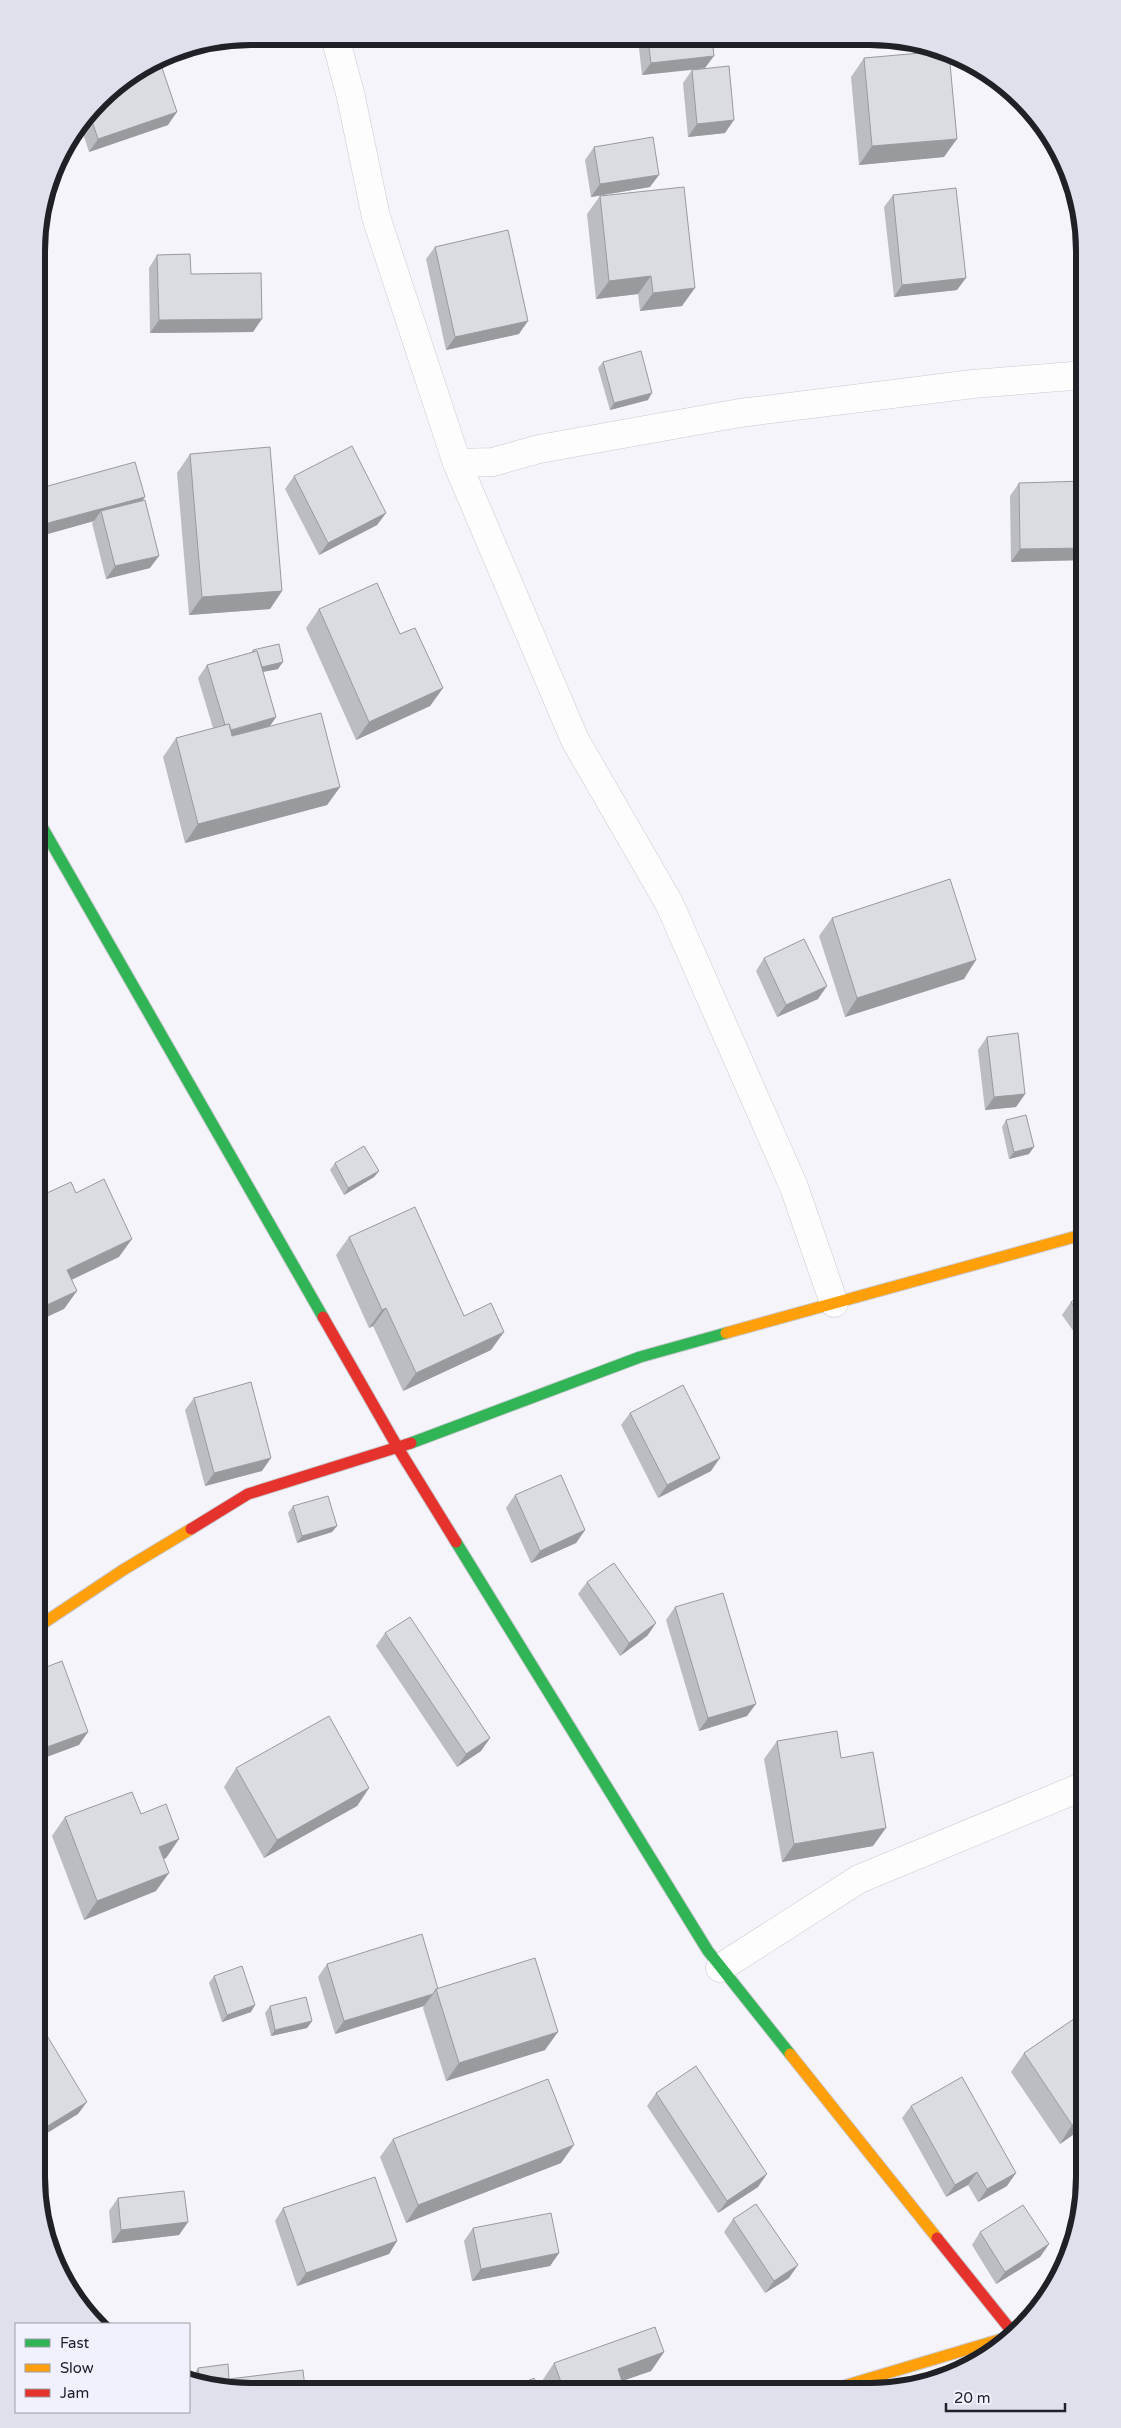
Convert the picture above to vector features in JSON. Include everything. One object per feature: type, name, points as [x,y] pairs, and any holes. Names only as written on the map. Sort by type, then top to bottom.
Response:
[{"type":"main road","points":[[45,832],[398,1448],[720,1968],[1009,2330]]},
{"type":"main road","points":[[45,1622],[123,1570],[248,1494],[398,1448],[640,1357],[1076,1236]]},
{"type":"main road","points":[[856,2383],[994,2341]]},
{"type":"street","points":[[337,45],[351,97],[376,216],[457,463],[576,740],[669,903],[794,1187],[834,1303]]},
{"type":"street","points":[[457,463],[492,462],[539,449],[740,413],[973,384],[1076,375]]},
{"type":"street","points":[[720,1968],[859,1879],[1076,1789]]},
{"type":"building","points":[[649,45],[713,45],[714,56],[651,63]]},
{"type":"building","points":[[925,53],[950,61],[957,139],[872,146],[864,58]]},
{"type":"building","points":[[161,65],[177,112],[98,139],[92,121],[96,115],[115,96]]},
{"type":"building","points":[[729,66],[734,120],[697,124],[692,70]]},
{"type":"building","points":[[653,137],[659,175],[600,184],[594,147]]},
{"type":"building","points":[[684,187],[695,288],[653,293],[651,276],[609,281],[600,196]]},
{"type":"building","points":[[956,188],[966,278],[902,285],[893,195]]},
{"type":"building","points":[[508,230],[528,321],[455,337],[435,247]]},
{"type":"building","points":[[190,254],[191,274],[261,273],[262,319],[159,320],[157,255]]},
{"type":"building","points":[[641,351],[652,393],[614,403],[603,362]]},
{"type":"building","points":[[352,446],[386,513],[328,543],[294,476]]},
{"type":"building","points":[[270,447],[282,591],[202,597],[190,454]]},
{"type":"building","points":[[135,462],[145,497],[45,524],[45,487]]},
{"type":"building","points":[[1076,481],[1076,548],[1020,549],[1019,483]]},
{"type":"building","points":[[145,500],[159,556],[115,566],[101,511]]},
{"type":"building","points":[[377,583],[400,634],[415,628],[443,688],[369,722],[319,609]]},
{"type":"building","points":[[279,644],[283,662],[262,667],[257,651],[253,652],[253,650]]},
{"type":"building","points":[[257,651],[276,717],[231,730],[229,724],[225,725],[207,665]]},
{"type":"building","points":[[321,713],[340,787],[198,824],[176,738],[229,724],[232,736]]},
{"type":"building","points":[[950,879],[976,960],[857,998],[832,918]]},
{"type":"building","points":[[804,939],[827,986],[786,1005],[764,958]]},
{"type":"building","points":[[1018,1033],[1025,1094],[994,1097],[987,1037]]},
{"type":"building","points":[[1026,1115],[1034,1147],[1014,1152],[1006,1120]]},
{"type":"building","points":[[364,1146],[379,1171],[348,1188],[335,1163]]},
{"type":"building","points":[[104,1179],[132,1239],[67,1270],[77,1291],[45,1306],[45,1194],[71,1182],[76,1193]]},
{"type":"building","points":[[415,1207],[464,1316],[491,1303],[504,1332],[416,1373],[386,1308],[382,1310],[349,1237]]},
{"type":"building","points":[[1076,1298],[1076,1309],[1071,1302]]},
{"type":"building","points":[[251,1382],[271,1458],[214,1473],[194,1398]]},
{"type":"building","points":[[683,1385],[720,1458],[667,1485],[630,1413]]},
{"type":"building","points":[[561,1475],[585,1530],[540,1551],[515,1495]]},
{"type":"building","points":[[328,1496],[337,1526],[302,1536],[293,1506]]},
{"type":"building","points":[[614,1563],[656,1623],[629,1643],[587,1582]]},
{"type":"building","points":[[723,1593],[756,1704],[708,1718],[675,1607]]},
{"type":"building","points":[[410,1617],[490,1738],[466,1754],[385,1633]]},
{"type":"building","points":[[62,1661],[88,1732],[45,1748],[45,1668]]},
{"type":"building","points":[[329,1716],[369,1788],[277,1840],[236,1768]]},
{"type":"building","points":[[837,1731],[841,1758],[873,1752],[886,1828],[794,1844],[777,1741]]},
{"type":"building","points":[[132,1792],[141,1814],[166,1804],[179,1839],[159,1847],[169,1873],[97,1901],[65,1817]]},
{"type":"building","points":[[422,1934],[438,1989],[433,1994],[344,2021],[327,1964]]},
{"type":"building","points":[[535,1958],[558,2032],[459,2063],[436,1989]]},
{"type":"building","points":[[242,1966],[255,2005],[227,2015],[214,1976]]},
{"type":"building","points":[[306,1997],[312,2021],[275,2030],[270,2006]]},
{"type":"building","points":[[1076,2017],[1076,2122],[1072,2125],[1024,2053]]},
{"type":"building","points":[[45,2032],[87,2102],[45,2128]]},
{"type":"building","points":[[696,2066],[767,2174],[727,2201],[656,2093]]},
{"type":"building","points":[[962,2077],[1016,2173],[987,2189],[977,2172],[955,2185],[911,2106]]},
{"type":"building","points":[[548,2079],[574,2145],[418,2205],[393,2139]]},
{"type":"building","points":[[375,2177],[397,2241],[306,2273],[283,2208]]},
{"type":"building","points":[[184,2191],[188,2222],[121,2230],[118,2198]]},
{"type":"building","points":[[756,2204],[798,2265],[774,2281],[733,2219]]},
{"type":"building","points":[[1023,2205],[1049,2244],[1005,2272],[980,2232]]},
{"type":"building","points":[[551,2213],[559,2253],[481,2269],[473,2228]]},
{"type":"building","points":[[655,2327],[664,2352],[618,2369],[623,2383],[561,2383],[554,2363]]},
{"type":"building","points":[[228,2364],[229,2379],[303,2370],[304,2383],[238,2383],[199,2376],[198,2368]]},
{"type":"building","points":[[534,2378],[536,2383],[523,2383]]},
{"type":"traffic: fast","points":[[45,832],[323,1317]]},
{"type":"traffic: fast","points":[[411,1443],[640,1357],[726,1333]]},
{"type":"traffic: fast","points":[[456,1542],[708,1951],[790,2054]]},
{"type":"traffic: slow","points":[[726,1333],[1076,1236]]},
{"type":"traffic: slow","points":[[45,1622],[123,1570],[191,1529]]},
{"type":"traffic: slow","points":[[790,2054],[937,2238]]},
{"type":"traffic: slow","points":[[854,2383],[993,2342]]},
{"type":"traffic: jam","points":[[323,1317],[398,1448],[456,1542]]},
{"type":"traffic: jam","points":[[191,1529],[248,1494],[411,1443]]},
{"type":"traffic: jam","points":[[937,2238],[1010,2329]]}]
